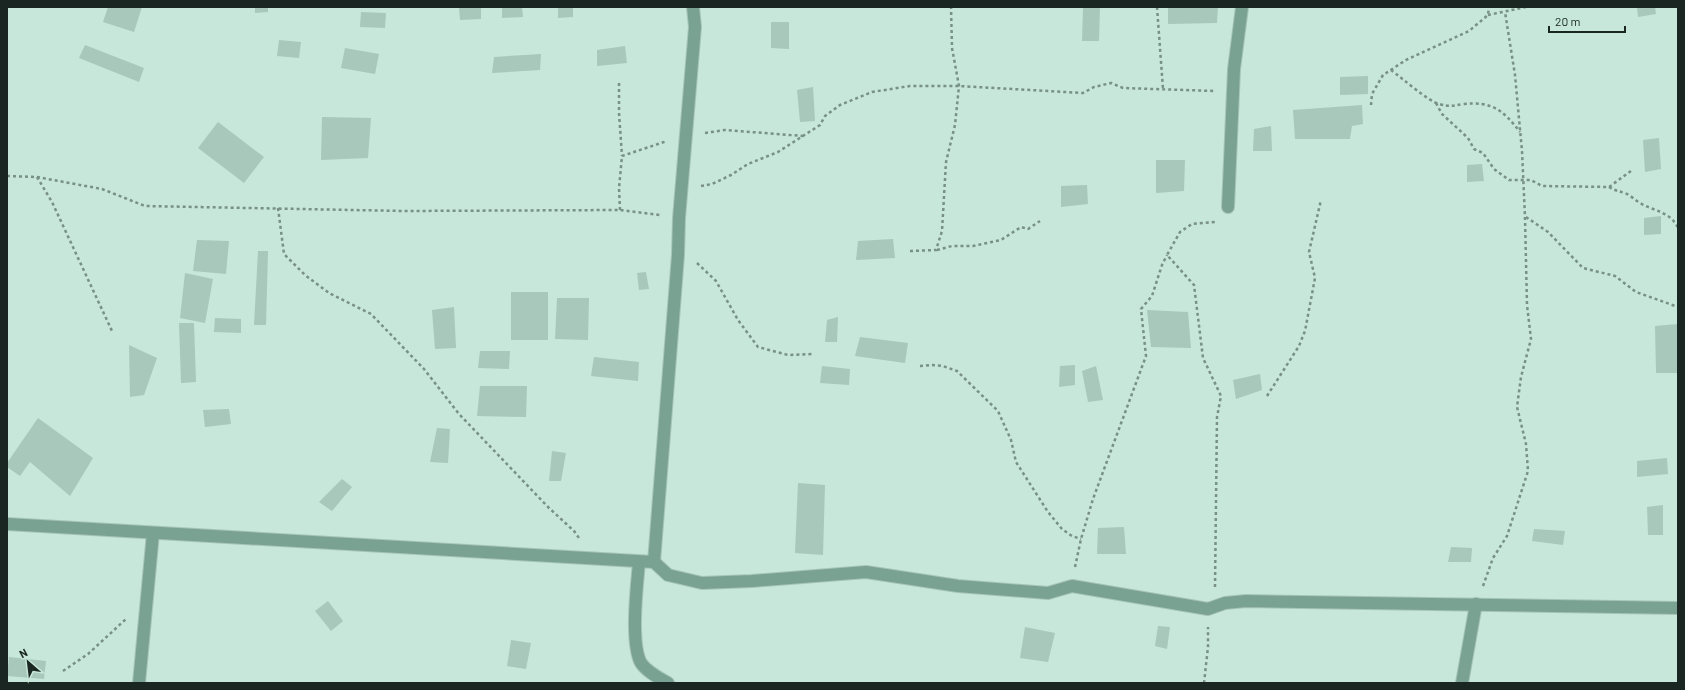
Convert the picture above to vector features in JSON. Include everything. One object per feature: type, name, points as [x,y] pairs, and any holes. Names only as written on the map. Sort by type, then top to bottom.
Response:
[{"type":"street","points":[[654,562],[678,255],[681,191],[695,27],[693,7]]},
{"type":"street","points":[[1228,207],[1233,92],[1237,40],[1242,7]]},
{"type":"street","points":[[7,524],[654,562],[668,575],[702,583],[752,581],[866,572],[958,586],[1048,593],[1072,586],[1208,609],[1225,603],[1246,601],[1678,608]]},
{"type":"street","points":[[139,683],[153,533]]},
{"type":"street","points":[[639,562],[635,636],[641,663],[653,675],[668,683]]},
{"type":"street","points":[[1462,683],[1476,604]]},
{"type":"path","points":[[936,250],[942,231],[946,162],[955,125],[959,86],[952,48],[951,7]]},
{"type":"path","points":[[1157,7],[1163,89]]},
{"type":"path","points":[[1488,15],[1489,7]]},
{"type":"path","points":[[1371,105],[1372,94],[1383,75],[1406,60],[1469,31],[1488,15],[1526,7]]},
{"type":"path","points":[[1476,604],[1493,558],[1507,536],[1528,471],[1526,444],[1517,407],[1521,377],[1531,339],[1526,305],[1525,217],[1515,75],[1505,12]]},
{"type":"path","points":[[1391,70],[1436,103],[1450,107],[1479,103],[1496,108],[1507,115],[1520,132]]},
{"type":"path","points":[[620,83],[619,113],[622,156]]},
{"type":"path","points":[[681,191],[712,184],[731,175],[748,164],[778,152],[820,125],[825,116],[840,105],[872,92],[910,86],[959,86],[1083,93],[1094,87],[1110,83],[1123,88],[1233,92]]},
{"type":"path","points":[[1436,103],[1442,114],[1468,138],[1474,149],[1483,154],[1494,169],[1509,180],[1531,180],[1542,186],[1610,187],[1616,191],[1627,194],[1640,203],[1667,214],[1678,228]]},
{"type":"path","points":[[1610,187],[1631,171]]},
{"type":"path","points":[[7,176],[37,177],[102,189],[145,206],[404,210],[620,210],[679,218]]},
{"type":"path","points":[[37,177],[52,202],[112,331]]},
{"type":"path","points":[[1267,396],[1299,346],[1305,331],[1315,278],[1309,252],[1320,200]]},
{"type":"path","points":[[1072,586],[1081,539],[1093,499],[1146,356],[1141,310],[1152,296],[1162,265],[1180,232],[1192,224],[1222,222],[1228,207]]},
{"type":"path","points":[[278,208],[284,254],[305,275],[329,293],[371,314],[424,369],[459,414],[548,507],[574,531],[592,559]]},
{"type":"path","points":[[1525,217],[1548,232],[1583,268],[1614,276],[1636,292],[1678,307]]},
{"type":"path","points":[[910,251],[936,250],[952,246],[973,246],[1001,240],[1021,227],[1028,229],[1040,221]]},
{"type":"path","points":[[678,255],[699,264],[716,281],[738,320],[758,347],[788,355],[813,354]]},
{"type":"path","points":[[1167,255],[1194,285],[1203,358],[1221,396],[1217,417],[1215,594],[1208,609],[1208,647],[1204,683]]},
{"type":"path","points":[[920,366],[943,366],[957,371],[998,411],[1011,440],[1016,462],[1048,512],[1062,529],[1072,536],[1081,539]]},
{"type":"path","points":[[63,671],[88,654],[129,616]]},
{"type":"building","points":[[108,7],[142,7],[134,32],[103,22]]},
{"type":"building","points":[[255,7],[268,7],[268,12],[255,13]]},
{"type":"building","points":[[459,7],[481,7],[481,19],[460,20]]},
{"type":"building","points":[[502,7],[522,7],[523,17],[502,18]]},
{"type":"building","points":[[558,7],[573,7],[573,17],[558,18]]},
{"type":"building","points":[[1083,7],[1100,7],[1099,41],[1082,41]]},
{"type":"building","points":[[1168,7],[1218,7],[1217,23],[1168,24]]},
{"type":"building","points":[[1637,7],[1655,7],[1656,14],[1638,17]]},
{"type":"building","points":[[361,12],[386,13],[385,28],[360,27]]},
{"type":"building","points":[[771,22],[789,22],[789,49],[771,48]]},
{"type":"building","points":[[279,40],[301,42],[299,58],[277,56]]},
{"type":"building","points":[[85,45],[144,68],[139,82],[79,58]]},
{"type":"building","points":[[625,46],[627,63],[597,66],[597,50]]},
{"type":"building","points":[[345,48],[379,54],[375,74],[341,68]]},
{"type":"building","points":[[541,54],[540,70],[492,73],[494,57]]},
{"type":"building","points":[[1368,76],[1368,94],[1340,95],[1340,77]]},
{"type":"building","points":[[813,87],[815,121],[800,122],[797,90]]},
{"type":"building","points":[[1362,105],[1363,124],[1352,126],[1350,139],[1295,139],[1293,110]]},
{"type":"building","points":[[322,117],[371,118],[368,158],[321,160]]},
{"type":"building","points":[[218,122],[264,157],[244,183],[198,148]]},
{"type":"building","points":[[1271,126],[1272,151],[1253,151],[1254,129]]},
{"type":"building","points":[[1659,138],[1661,169],[1645,172],[1643,140]]},
{"type":"building","points":[[1156,160],[1185,160],[1184,191],[1156,193]]},
{"type":"building","points":[[1482,164],[1484,181],[1467,182],[1467,165]]},
{"type":"building","points":[[1087,185],[1088,204],[1061,207],[1061,186]]},
{"type":"building","points":[[1661,216],[1661,234],[1644,235],[1644,218]]},
{"type":"building","points":[[893,239],[895,258],[856,260],[858,241]]},
{"type":"building","points":[[197,240],[229,241],[226,274],[193,271]]},
{"type":"building","points":[[258,251],[268,251],[266,325],[254,325]]},
{"type":"building","points":[[646,272],[649,289],[639,290],[637,273]]},
{"type":"building","points":[[185,273],[213,279],[205,323],[180,318]]},
{"type":"building","points":[[511,292],[548,292],[548,340],[511,340]]},
{"type":"building","points":[[557,298],[589,298],[588,340],[555,339]]},
{"type":"building","points":[[454,307],[456,348],[435,349],[432,310]]},
{"type":"building","points":[[1147,310],[1188,312],[1191,348],[1151,347]]},
{"type":"building","points":[[838,317],[837,342],[825,342],[827,320]]},
{"type":"building","points":[[215,318],[241,319],[241,333],[214,332]]},
{"type":"building","points":[[179,323],[194,323],[196,382],[181,383]]},
{"type":"building","points":[[1678,324],[1678,373],[1656,373],[1655,326]]},
{"type":"building","points":[[860,337],[908,343],[905,363],[855,356]]},
{"type":"building","points":[[129,345],[157,358],[144,395],[130,397]]},
{"type":"building","points":[[480,351],[510,351],[509,369],[478,368]]},
{"type":"building","points":[[594,357],[639,362],[638,381],[591,376]]},
{"type":"building","points":[[1075,365],[1075,385],[1059,387],[1060,366]]},
{"type":"building","points":[[822,366],[850,369],[849,385],[820,383]]},
{"type":"building","points":[[1096,366],[1103,400],[1088,402],[1082,371]]},
{"type":"building","points":[[1260,374],[1262,390],[1236,399],[1233,380]]},
{"type":"building","points":[[480,386],[527,386],[526,417],[477,416]]},
{"type":"building","points":[[229,409],[231,424],[205,427],[203,410]]},
{"type":"building","points":[[38,418],[93,458],[70,496],[30,462],[20,476],[7,467],[7,463]]},
{"type":"building","points":[[437,428],[450,429],[448,463],[430,462]]},
{"type":"building","points":[[552,451],[566,453],[561,481],[549,481]]},
{"type":"building","points":[[1667,458],[1668,474],[1637,477],[1637,461]]},
{"type":"building","points":[[342,479],[352,487],[332,511],[319,502]]},
{"type":"building","points":[[798,483],[825,485],[823,555],[795,553]]},
{"type":"building","points":[[1663,505],[1663,535],[1648,535],[1647,507]]},
{"type":"building","points":[[1124,527],[1126,554],[1097,554],[1098,528]]},
{"type":"building","points":[[1534,529],[1565,531],[1563,545],[1532,541]]},
{"type":"building","points":[[1451,547],[1472,548],[1471,562],[1448,562]]},
{"type":"building","points":[[328,601],[343,621],[331,631],[315,611]]},
{"type":"building","points":[[1158,626],[1170,627],[1167,649],[1155,646]]},
{"type":"building","points":[[1025,627],[1055,633],[1048,662],[1020,658]]},
{"type":"building","points":[[511,640],[531,643],[526,669],[507,666]]},
{"type":"building","points":[[9,657],[46,661],[44,679],[7,676]]}]
